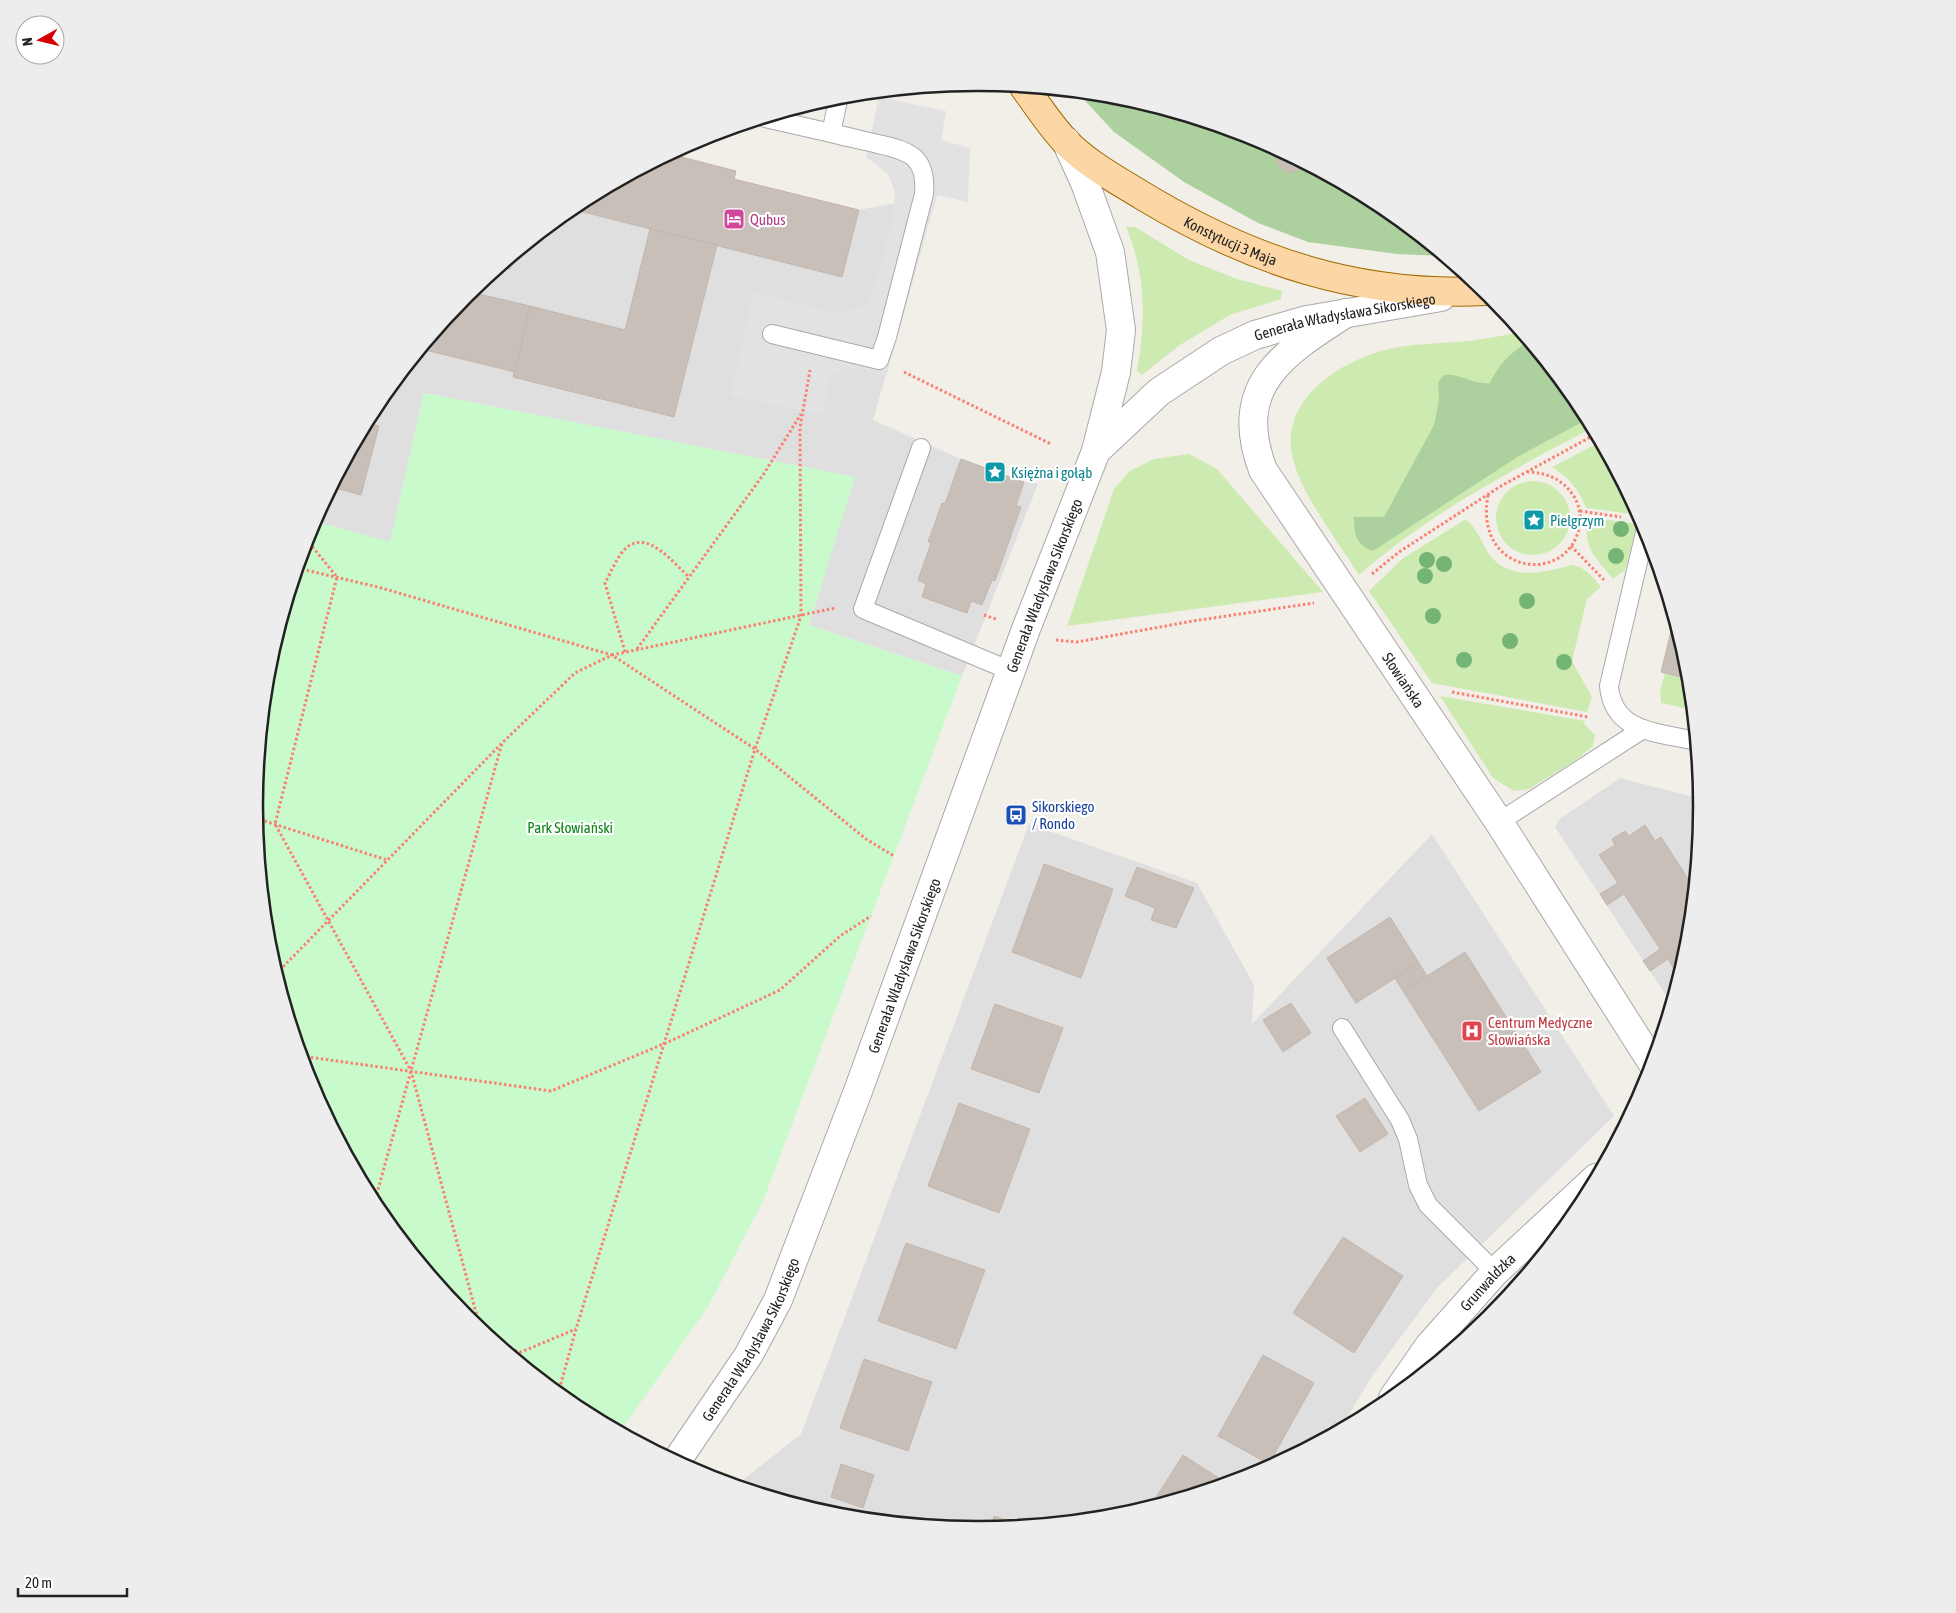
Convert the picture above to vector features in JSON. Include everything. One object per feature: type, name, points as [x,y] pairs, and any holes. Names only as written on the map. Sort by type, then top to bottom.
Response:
[{"type":"main road","name":"Konstytucji 3 Maja","points":[[1029,93],[1066,142],[1104,172],[1218,238],[1293,268],[1342,280],[1399,290],[1473,291]]},
{"type":"street","name":"Generała Władysława Sikorskiego","points":[[680,1456],[748,1356],[778,1300],[854,1100],[1026,629],[1096,451],[1116,372],[1121,330],[1110,252],[1085,183],[1066,142]]},
{"type":"street","name":"Generała Władysława Sikorskiego","points":[[1096,451],[1158,392],[1222,351],[1255,335],[1306,320],[1347,311],[1475,292]]},
{"type":"street","name":"Słowiańska","points":[[1347,311],[1279,360],[1259,389],[1253,414],[1254,446],[1263,470],[1499,822],[1648,1056]]},
{"type":"street","name":"Grunwaldzka","points":[[1406,1379],[1429,1346],[1494,1272],[1579,1193]]},
{"type":"lane","points":[[832,133],[837,105]]},
{"type":"lane","points":[[772,334],[878,360],[888,337],[919,214],[925,178],[920,164],[903,149],[777,121]]},
{"type":"lane","points":[[921,448],[863,609],[1011,671]]},
{"type":"lane","points":[[1643,543],[1608,686],[1610,701],[1614,710],[1626,722],[1642,729],[1690,741]]},
{"type":"lane","points":[[1499,822],[1642,729]]},
{"type":"lane","points":[[1342,1028],[1400,1120],[1408,1139],[1418,1185],[1428,1205],[1494,1272]]},
{"type":"path","points":[[560,1386],[576,1329],[666,1043],[755,749],[801,616],[800,428],[806,387],[817,345]]},
{"type":"path","points":[[878,360],[1052,444]]},
{"type":"path","points":[[637,649],[763,475],[803,411]]},
{"type":"path","points":[[1380,568],[1399,552],[1488,494],[1590,437]]},
{"type":"path","points":[[1488,494],[1486,517],[1488,530],[1494,544],[1502,554],[1514,561],[1539,564],[1563,554],[1571,546],[1580,527],[1580,511],[1575,497],[1559,480],[1548,474],[1527,472]]},
{"type":"path","points":[[1580,511],[1624,517]]},
{"type":"path","points":[[624,652],[605,582],[625,549],[640,541],[649,542],[689,577]]},
{"type":"path","points":[[312,546],[337,577]]},
{"type":"path","points":[[1571,546],[1604,580],[1626,612]]},
{"type":"path","points":[[304,569],[612,654],[755,749],[866,839],[894,856]]},
{"type":"path","points":[[337,577],[275,824],[411,1071],[477,1317]]},
{"type":"path","points":[[984,615],[1055,640],[1077,642],[1210,618],[1320,602]]},
{"type":"path","points":[[281,969],[502,743],[575,673],[612,654],[835,608],[863,609]]},
{"type":"path","points":[[1406,684],[1592,717]]},
{"type":"path","points":[[377,1194],[502,743]]},
{"type":"path","points":[[263,820],[387,860]]},
{"type":"path","points":[[309,1057],[551,1091],[666,1043],[780,990],[840,936],[872,916]]},
{"type":"path","points":[[513,1350],[521,1352],[576,1329]]},
{"type":"shaded area","points":[[879,98],[882,98],[946,111],[941,140],[970,148],[968,202],[937,195],[886,377],[861,368],[844,368],[834,374],[828,384],[822,415],[730,396],[754,292],[839,314],[866,305],[872,295],[892,221],[895,193],[889,175],[866,157]]},
{"type":"shaded area","points":[[680,157],[736,171],[735,179],[859,210],[937,195],[873,420],[961,459],[1024,482],[1038,484],[962,676],[809,625],[854,477],[424,393],[390,543],[322,523],[359,449],[383,409],[411,371],[440,335],[472,301],[506,269],[543,239],[620,187]]},
{"type":"shaded area","points":[[1620,778],[1693,797],[1692,853],[1687,900],[1680,946],[1667,997],[1555,827],[1560,819]]},
{"type":"shaded area","points":[[1029,824],[1197,883],[1254,985],[1252,1024],[1432,834],[1614,1116],[1437,1288],[1372,1376],[1346,1420],[1294,1448],[1252,1467],[1208,1484],[1118,1508],[1071,1516],[978,1522],[885,1516],[838,1508],[741,1481],[801,1434]]},
{"type":"green space","points":[[1084,99],[1163,116],[1208,129],[1252,146],[1336,187],[1375,212],[1433,256],[1397,254],[1308,242],[1258,223],[1184,182],[1114,132]]},
{"type":"green space","points":[[1126,227],[1135,227],[1189,260],[1237,279],[1282,291],[1281,299],[1230,315],[1180,345],[1142,375],[1137,371],[1143,316],[1141,280],[1133,245]]},
{"type":"green space","points":[[1514,333],[1573,409],[1586,431],[1471,494],[1413,532],[1359,575],[1305,490],[1294,463],[1291,442],[1293,423],[1301,406],[1312,391],[1327,378],[1362,358],[1392,348],[1475,340]]},
{"type":"green space","points":[[1524,344],[1581,423],[1519,456],[1373,551],[1363,546],[1357,538],[1354,517],[1384,517],[1434,425],[1439,400],[1438,382],[1444,375],[1450,375],[1490,383],[1497,370]]},
{"type":"green space","name":"Park Słowiański","points":[[424,393],[855,477],[809,625],[962,676],[763,1201],[709,1305],[623,1428],[543,1374],[506,1344],[440,1278],[411,1242],[383,1204],[337,1123],[317,1080],[287,992],[276,946],[264,853],[264,760],[276,667],[287,621],[322,523],[390,542]]},
{"type":"green space","points":[[1595,445],[1630,514],[1586,508],[1573,484],[1552,467]]},
{"type":"green space","points":[[1189,454],[1217,469],[1323,592],[1067,626],[1114,489],[1130,471],[1154,459]]},
{"type":"green space","points":[[1533,481],[1554,487],[1564,497],[1570,518],[1564,539],[1554,549],[1533,555],[1512,549],[1502,539],[1496,518],[1502,497],[1512,487]]},
{"type":"green space","points":[[1588,517],[1635,524],[1636,527],[1625,570],[1613,579],[1595,557],[1587,537]]},
{"type":"green space","points":[[1466,519],[1476,531],[1489,554],[1497,563],[1506,568],[1527,573],[1571,565],[1576,566],[1585,570],[1601,587],[1587,599],[1572,661],[1592,697],[1587,712],[1432,683],[1369,591],[1402,559]]},
{"type":"green space","points":[[1665,673],[1682,677],[1686,709],[1661,703],[1660,691]]},
{"type":"green space","points":[[1440,696],[1585,721],[1584,724],[1595,735],[1593,746],[1576,760],[1529,789],[1514,791],[1493,778]]},
{"type":"building","name":"Qubus","points":[[680,157],[736,171],[734,179],[859,210],[842,277],[582,212],[620,187]]},
{"type":"building","points":[[1277,157],[1301,169],[1296,172],[1286,172],[1277,164]]},
{"type":"building","points":[[650,229],[717,245],[674,417],[513,377],[530,306],[625,330]]},
{"type":"building","points":[[479,294],[530,306],[515,372],[427,351]]},
{"type":"building","points":[[374,425],[379,426],[361,495],[338,489]]},
{"type":"building","points":[[961,459],[1024,482],[1016,506],[1021,507],[995,581],[992,580],[982,605],[971,601],[967,613],[922,597],[926,584],[918,580],[931,543],[928,542],[942,503],[945,504]]},
{"type":"building","points":[[1671,630],[1682,677],[1661,672]]},
{"type":"building","points":[[1645,825],[1655,841],[1661,837],[1689,880],[1680,946],[1674,969],[1668,959],[1650,971],[1643,961],[1660,949],[1624,894],[1607,905],[1600,894],[1618,883],[1599,855],[1615,845],[1612,839],[1625,831],[1629,836]]},
{"type":"building","points":[[1044,864],[1113,889],[1081,978],[1012,952]]},
{"type":"building","points":[[1137,867],[1194,888],[1176,928],[1151,920],[1155,908],[1125,896]]},
{"type":"building","points":[[1390,917],[1419,963],[1356,1003],[1327,958]]},
{"type":"building","name":"Centrum Medyczne Słowiańska","points":[[1465,952],[1541,1072],[1479,1111],[1403,991]]},
{"type":"building","points":[[1419,963],[1427,976],[1403,991],[1395,978]]},
{"type":"building","points":[[1291,1003],[1311,1033],[1283,1052],[1263,1020]]},
{"type":"building","points":[[995,1004],[1063,1028],[1039,1093],[971,1069]]},
{"type":"building","points":[[1365,1098],[1388,1134],[1360,1152],[1336,1116]]},
{"type":"building","points":[[959,1103],[1030,1129],[999,1213],[928,1186]]},
{"type":"building","points":[[1343,1237],[1403,1276],[1354,1353],[1293,1313]]},
{"type":"building","points":[[906,1243],[985,1270],[956,1349],[878,1321]]},
{"type":"building","points":[[1263,1355],[1314,1383],[1272,1458],[1264,1461],[1218,1436]]},
{"type":"building","points":[[864,1359],[932,1382],[908,1451],[840,1428]]},
{"type":"building","points":[[1183,1455],[1221,1479],[1208,1484],[1155,1499]]},
{"type":"building","points":[[841,1464],[874,1475],[863,1508],[831,1497]]},
{"type":"building","points":[[994,1516],[1007,1521],[993,1521]]},
{"type":"place","name":"Qubus","points":[[734,219]]},
{"type":"place","name":"Księżna i gołąb","points":[[995,472]]},
{"type":"place","name":"Pielgrzym","points":[[1534,520]]},
{"type":"place","name":"Sikorskiego / Rondo","points":[[1016,815]]},
{"type":"place","name":"Centrum Medyczne Słowiańska","points":[[1472,1031]]}]
